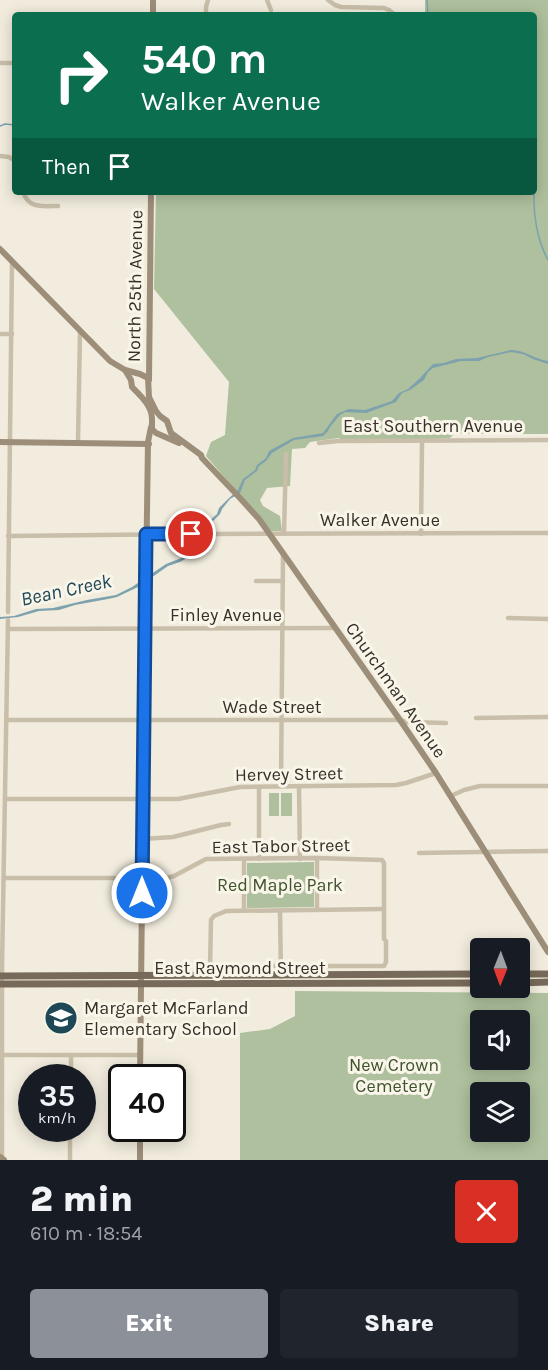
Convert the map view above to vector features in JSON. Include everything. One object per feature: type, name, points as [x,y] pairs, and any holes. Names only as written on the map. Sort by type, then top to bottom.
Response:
[{"type":"main road","name":"North 25th Avenue","points":[[149,380],[151,195]]},
{"type":"main road","name":"Churchman Avenue","points":[[0,249],[110,361],[149,380],[149,397],[160,416],[165,418],[171,433],[201,455],[239,496],[269,534],[436,773],[548,952]]},
{"type":"main road","name":"Churchman Avenue","points":[[125,370],[133,389],[141,395],[148,406],[154,431],[202,458]]},
{"type":"main road","points":[[132,383],[140,374]]},
{"type":"main road","points":[[140,1064],[146,534],[149,444],[152,424],[160,416]]},
{"type":"main road","points":[[0,442],[149,444],[159,434],[166,432],[168,426]]},
{"type":"main road","name":"East Raymond Street","points":[[1,976],[470,974]]},
{"type":"main road","points":[[530,974],[548,974]]},
{"type":"main road","points":[[530,983],[548,982]]},
{"type":"main road","name":"East Raymond Street","points":[[1,984],[470,983]]},
{"type":"main road","points":[[140,1142],[140,1160]]},
{"type":"street","points":[[267,0],[271,10]]},
{"type":"street","points":[[328,0],[341,7],[384,8],[391,12]]},
{"type":"street","points":[[24,195],[33,205],[58,206]]},
{"type":"street","points":[[8,612],[12,261]]},
{"type":"street","points":[[78,442],[80,332]]},
{"type":"street","points":[[0,334],[12,334]]},
{"type":"street","name":"East Southern Avenue","points":[[319,443],[548,440]]},
{"type":"street","points":[[422,442],[422,534]]},
{"type":"street","points":[[284,534],[286,454]]},
{"type":"street","name":"Walker Avenue","points":[[212,534],[548,533]]},
{"type":"street","points":[[8,536],[191,534]]},
{"type":"street","points":[[280,786],[283,554]]},
{"type":"street","name":"Finley Avenue","points":[[256,582],[283,581]]},
{"type":"street","points":[[508,618],[548,619]]},
{"type":"street","points":[[2,1158],[1,976],[8,620]]},
{"type":"street","name":"Finley Avenue","points":[[8,629],[336,628]]},
{"type":"street","points":[[0,666],[7,666]]},
{"type":"street","points":[[476,717],[548,717]]},
{"type":"street","name":"Wade Street","points":[[7,720],[400,720],[446,723]]},
{"type":"street","name":"Hervey Street","points":[[6,799],[182,799],[235,788],[396,785],[436,773]]},
{"type":"street","points":[[299,786],[300,859]]},
{"type":"street","points":[[451,796],[480,786],[548,786]]},
{"type":"street","points":[[259,787],[259,859]]},
{"type":"street","points":[[142,839],[173,837],[229,824]]},
{"type":"street","points":[[418,853],[548,851]]},
{"type":"street","points":[[317,858],[317,909]]},
{"type":"street","name":"East Tabor Street","points":[[4,878],[172,877],[206,859],[382,860],[384,863],[384,909]]},
{"type":"street","points":[[244,859],[244,910]]},
{"type":"street","points":[[210,966],[382,966],[385,965],[386,941],[384,939],[384,909],[226,911],[212,918],[210,924],[210,966],[210,975]]},
{"type":"street","points":[[280,910],[281,983]]},
{"type":"street","points":[[3,1055],[140,1055]]},
{"type":"street","points":[[71,1055],[71,1064]]},
{"type":"street","points":[[70,1142],[70,1160]]},
{"type":"green space","points":[[425,0],[548,0],[548,434],[454,434],[450,438],[418,440],[339,438],[310,442],[305,448],[292,449],[290,486],[267,488],[260,500],[263,506],[280,516],[282,531],[271,531],[206,456],[211,442],[225,435],[229,382],[154,289],[156,195],[537,195],[537,12],[425,12]]},
{"type":"green space","points":[[269,793],[279,793],[279,816],[269,816]]},
{"type":"green space","points":[[281,793],[292,793],[292,816],[281,816]]},
{"type":"green space","name":"Red Maple Park","points":[[314,862],[314,907],[247,908],[247,863]]},
{"type":"green space","name":"New Crown Cemetery","points":[[295,991],[470,992],[470,998],[530,998],[530,993],[548,993],[548,1160],[240,1160],[240,1033],[270,1029],[295,1016]]},
{"type":"water","name":"Bean Creek","points":[[511,350],[521,351],[548,361],[548,364],[511,352],[479,361],[461,361],[433,368],[424,380],[402,393],[396,402],[366,413],[345,412],[323,436],[294,440],[272,453],[257,471],[245,480],[240,493],[230,499],[187,558],[168,566],[138,587],[117,597],[59,610],[39,611],[0,619],[0,617],[14,616],[36,609],[53,608],[116,595],[132,587],[166,564],[184,557],[207,523],[217,514],[219,508],[238,490],[243,479],[255,470],[269,451],[293,438],[323,433],[337,414],[349,409],[365,410],[392,401],[399,393],[408,389],[433,364],[456,359],[477,358]]},
{"type":"waterway","points":[[427,0],[428,12]]},
{"type":"waterway","points":[[0,126],[12,125]]},
{"type":"waterway","points":[[534,195],[536,227],[548,260]]},
{"type":"place","name":"Margaret McFarland Elementary School","points":[[61,1018]]},
{"type":"route","points":[[142,893],[146,534],[191,534]]}]
